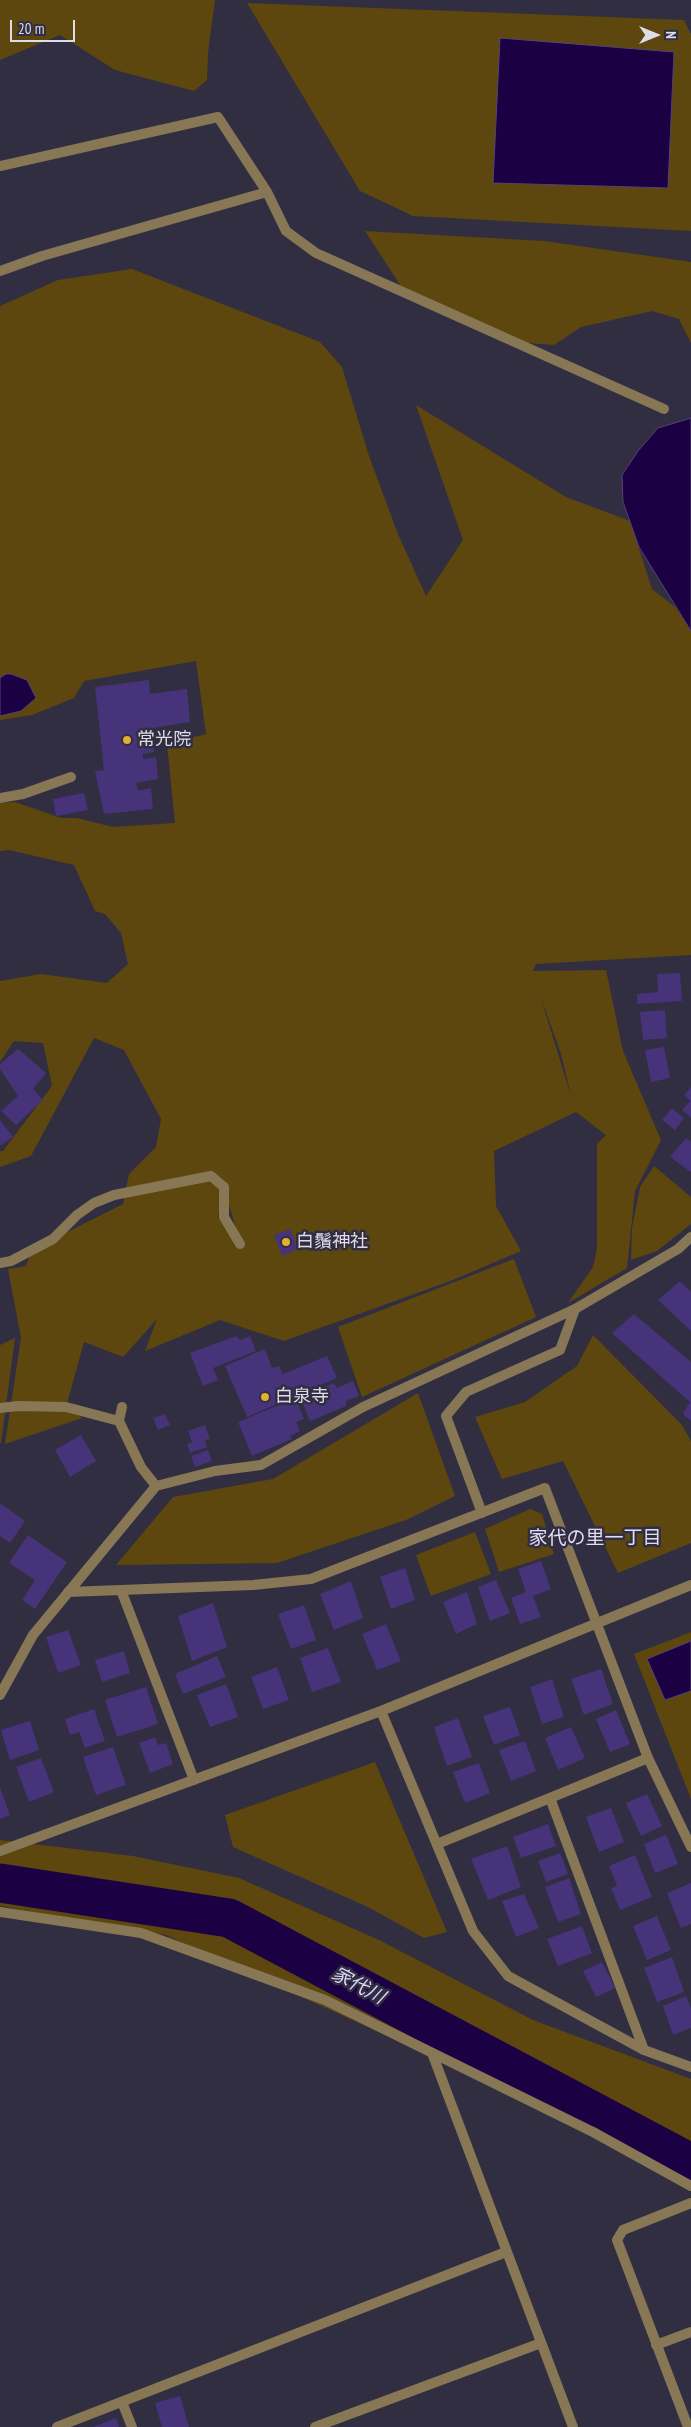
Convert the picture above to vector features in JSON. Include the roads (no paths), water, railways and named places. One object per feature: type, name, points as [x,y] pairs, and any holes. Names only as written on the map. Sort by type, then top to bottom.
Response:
[{"type":"street","points":[[0,166],[218,117],[267,192],[286,230],[316,254],[664,409]]},
{"type":"street","points":[[0,271],[42,256],[267,192]]},
{"type":"street","points":[[0,798],[23,794],[71,777]]},
{"type":"street","points":[[0,1263],[11,1261],[53,1239],[77,1214],[94,1203],[114,1194],[211,1176],[224,1187],[224,1217],[240,1244]]},
{"type":"street","points":[[0,1696],[33,1635],[156,1486],[215,1470],[261,1465],[363,1407],[574,1308],[678,1249],[691,1237]]},
{"type":"street","points":[[482,1513],[446,1416],[466,1392],[560,1350],[574,1308]]},
{"type":"street","points":[[0,1408],[18,1406],[66,1407],[119,1421]]},
{"type":"street","points":[[122,1407],[119,1421],[141,1467],[156,1486]]},
{"type":"street","points":[[68,1592],[253,1585],[310,1579],[545,1488],[648,1758],[691,1847]]},
{"type":"street","points":[[0,1851],[381,1711],[691,1585]]},
{"type":"street","points":[[121,1590],[194,1780]]},
{"type":"street","points":[[381,1711],[473,1931],[508,1976],[644,2050],[691,2067]]},
{"type":"street","points":[[437,1844],[648,1758]]},
{"type":"street","points":[[550,1798],[644,2050]]},
{"type":"street","points":[[0,1912],[141,1933],[325,2000],[593,2132],[691,2186]]},
{"type":"street","points":[[432,2053],[573,2427]]},
{"type":"street","points":[[688,2427],[617,2240],[623,2230],[691,2203]]},
{"type":"street","points":[[57,2427],[506,2252]]},
{"type":"street","points":[[656,2345],[691,2332]]},
{"type":"street","points":[[315,2427],[541,2343]]},
{"type":"street","points":[[122,2402],[132,2427]]},
{"type":"waterway","name":"家代川","points":[[0,1883],[229,1918],[691,2163]]},
{"type":"place","name":"常光院","points":[[127,740]]},
{"type":"place","name":"白鬚神社","points":[[286,1242]]},
{"type":"place","name":"白泉寺","points":[[265,1397]]},
{"type":"district","name":"家代の里一丁目","points":[[595,1539]]}]
